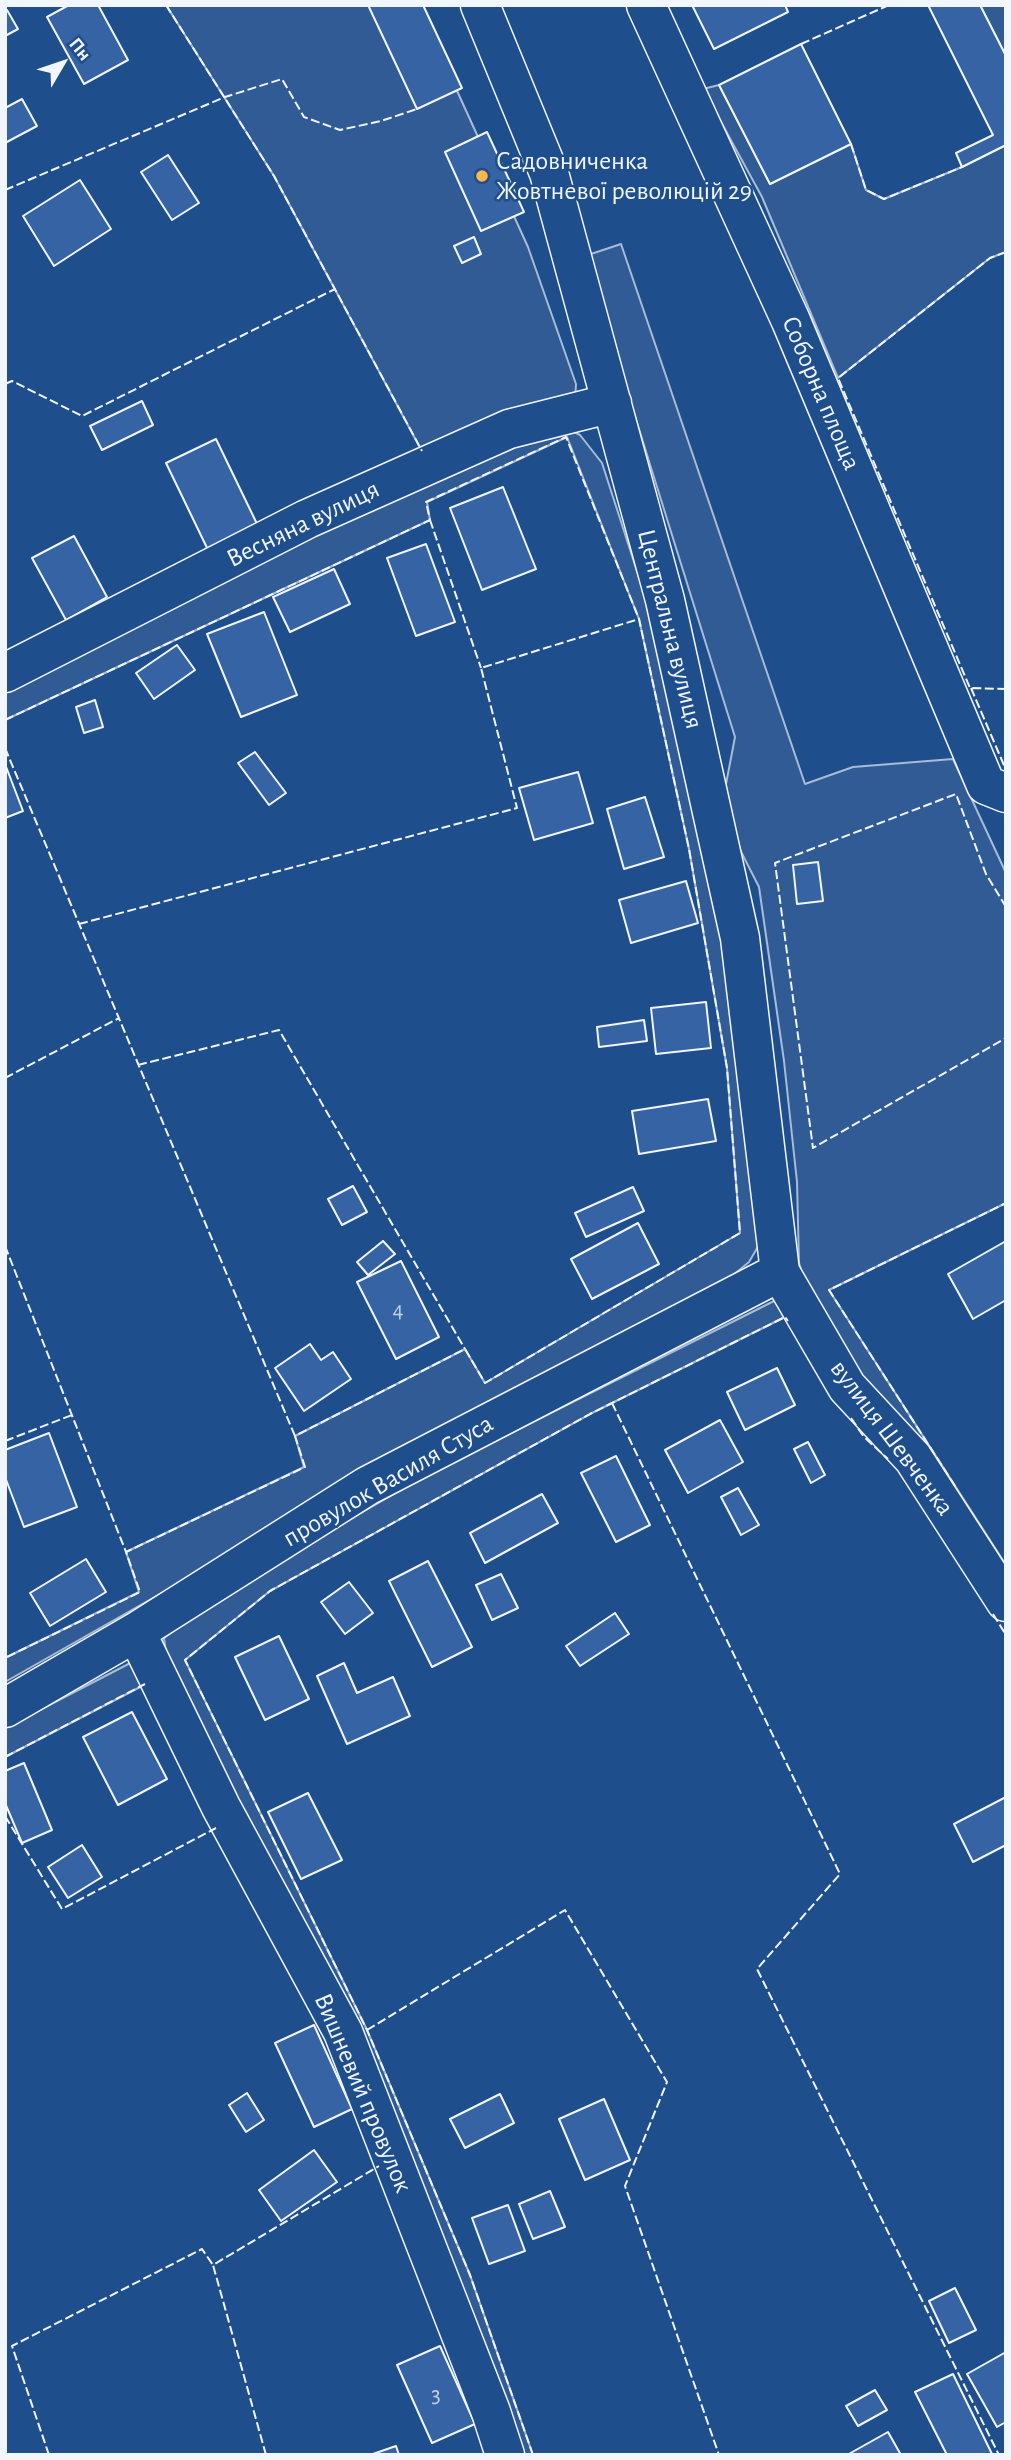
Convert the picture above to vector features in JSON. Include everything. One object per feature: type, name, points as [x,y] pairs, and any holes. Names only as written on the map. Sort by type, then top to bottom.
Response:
[{"type":"street","name":"Центральна вулиця","points":[[480,5],[549,173],[665,600],[740,938],[780,1272]]},
{"type":"street","name":"Соборна площа","points":[[646,5],[791,321],[996,789]]},
{"type":"street","name":"Весняна вулиця","points":[[5,673],[307,519],[509,429],[612,403]]},
{"type":"street","name":"вулиця Шевченка","points":[[780,1272],[847,1387],[913,1458],[1006,1602]]},
{"type":"street","name":"провулок Василя Стуса","points":[[5,1708],[136,1632],[367,1486],[780,1272]]},
{"type":"street","name":"Вишневий провулок","points":[[136,1632],[221,1807],[343,2032],[491,2412],[505,2455]]},
{"type":"shaded area","points":[[166,5],[418,5],[528,247],[576,384],[575,401],[425,457],[274,176]]},
{"type":"shaded area","points":[[980,5],[1006,5],[1006,56]]},
{"type":"shaded area","points":[[719,85],[770,184],[851,144],[866,190],[884,199],[962,167],[1006,145],[1006,252],[990,258],[838,378],[762,197],[703,89]]},
{"type":"shaded area","points":[[621,244],[805,784],[853,767],[953,759],[1006,873],[1006,1203],[829,1290],[1006,1565],[1006,1584],[816,1320],[799,1263],[797,1182],[784,1061],[759,887],[732,834],[722,805],[735,737],[585,256]]},
{"type":"shaded area","points":[[565,427],[580,435],[602,463],[666,661],[724,922],[759,1245],[749,1262],[731,1277],[5,1682],[5,1658],[139,1592],[126,1552],[304,1467],[295,1436],[465,1349],[485,1383],[740,1233],[727,1068],[689,849],[639,619],[567,437],[427,502],[430,520],[5,720],[5,689],[501,441]]},
{"type":"shaded area","points":[[778,1299],[785,1317],[590,1414],[270,1591],[185,1660],[367,2030],[470,2275],[533,2455],[524,2455],[511,2417],[168,1668],[164,1638],[233,1587],[425,1476]]},
{"type":"shaded area","points":[[138,1659],[148,1683],[5,1757],[5,1728]]},
{"type":"building","points":[[69,5],[98,5],[128,60],[84,84],[47,17]]},
{"type":"building","points":[[368,5],[423,5],[462,88],[417,109]]},
{"type":"building","points":[[692,5],[785,5],[788,12],[714,49]]},
{"type":"building","points":[[928,5],[980,5],[1006,56],[1006,145],[962,167],[956,153],[993,135]]},
{"type":"building","points":[[7,10],[18,29],[5,36],[5,11]]},
{"type":"building","points":[[801,44],[851,144],[770,184],[719,85]]},
{"type":"building","points":[[22,99],[37,126],[5,143],[5,108]]},
{"type":"building","points":[[487,132],[524,212],[481,231],[445,152]]},
{"type":"building","points":[[168,155],[199,203],[172,220],[141,172]]},
{"type":"building","points":[[80,180],[111,229],[54,266],[23,216]]},
{"type":"building","points":[[474,237],[481,254],[462,263],[454,246]]},
{"type":"building","points":[[142,401],[153,425],[102,450],[90,426]]},
{"type":"building","points":[[216,439],[259,528],[209,552],[166,463]]},
{"type":"building","points":[[503,487],[536,569],[482,590],[450,508]]},
{"type":"building","points":[[74,536],[107,597],[66,620],[32,558]]},
{"type":"building","points":[[426,544],[455,622],[416,636],[387,558]]},
{"type":"building","points":[[334,569],[350,604],[290,632],[273,597]]},
{"type":"building","points":[[264,612],[297,695],[241,717],[207,634]]},
{"type":"building","points":[[177,645],[195,670],[154,699],[136,673]]},
{"type":"building","points":[[95,700],[103,727],[84,733],[76,707]]},
{"type":"building","points":[[255,752],[286,793],[269,805],[238,763]]},
{"type":"building","points":[[5,764],[23,811],[5,818]]},
{"type":"building","points":[[578,772],[593,823],[534,840],[519,788]]},
{"type":"building","points":[[645,797],[664,857],[624,869],[607,809]]},
{"type":"building","points":[[818,862],[823,901],[797,904],[793,865]]},
{"type":"building","points":[[686,881],[698,923],[631,943],[619,900]]},
{"type":"building","points":[[706,1002],[711,1048],[656,1054],[651,1008]]},
{"type":"building","points":[[644,1020],[647,1041],[599,1047],[597,1027]]},
{"type":"building","points":[[708,1099],[716,1141],[639,1154],[632,1111]]},
{"type":"building","points":[[353,1186],[367,1212],[342,1225],[328,1199]]},
{"type":"building","points":[[633,1187],[644,1211],[586,1237],[575,1213]]},
{"type":"building","points":[[638,1223],[659,1264],[592,1299],[571,1259]]},
{"type":"building","points":[[383,1241],[395,1254],[368,1275],[357,1262]]},
{"type":"building","points":[[1006,1241],[1006,1300],[973,1319],[948,1274]]},
{"type":"building","points":[[401,1261],[439,1337],[396,1359],[357,1282]]},
{"type":"building","points":[[310,1344],[321,1360],[333,1352],[351,1379],[304,1411],[275,1368]]},
{"type":"building","points":[[777,1368],[795,1405],[745,1430],[727,1392]]},
{"type":"building","points":[[720,1420],[743,1462],[688,1493],[665,1450]]},
{"type":"building","points":[[49,1433],[77,1507],[24,1527],[5,1477],[5,1450]]},
{"type":"building","points":[[808,1442],[825,1475],[811,1483],[794,1449]]},
{"type":"building","points":[[616,1456],[650,1525],[616,1542],[581,1473]]},
{"type":"building","points":[[738,1488],[759,1525],[741,1535],[721,1497]]},
{"type":"building","points":[[542,1494],[558,1523],[485,1563],[470,1533]]},
{"type":"building","points":[[86,1559],[106,1592],[50,1626],[30,1593]]},
{"type":"building","points":[[428,1561],[472,1647],[432,1667],[389,1581]]},
{"type":"building","points":[[501,1574],[518,1608],[492,1620],[476,1585]]},
{"type":"building","points":[[349,1582],[373,1613],[345,1634],[321,1602]]},
{"type":"building","points":[[615,1613],[629,1634],[580,1666],[566,1646]]},
{"type":"building","points":[[279,1636],[309,1699],[265,1720],[235,1657]]},
{"type":"building","points":[[344,1663],[357,1693],[393,1677],[410,1716],[347,1744],[317,1676]]},
{"type":"building","points":[[132,1712],[167,1779],[118,1805],[83,1737]]},
{"type":"building","points":[[24,1763],[52,1830],[22,1843],[5,1803],[5,1771]]},
{"type":"building","points":[[308,1793],[342,1860],[301,1879],[268,1812]]},
{"type":"building","points":[[1006,1797],[1006,1845],[973,1862],[954,1824]]},
{"type":"building","points":[[82,1845],[102,1877],[68,1898],[48,1867]]},
{"type":"building","points":[[314,2025],[352,2109],[314,2127],[275,2043]]},
{"type":"building","points":[[247,2093],[264,2120],[246,2132],[229,2105]]},
{"type":"building","points":[[500,2094],[514,2123],[465,2148],[450,2119]]},
{"type":"building","points":[[604,2099],[630,2160],[585,2180],[559,2119]]},
{"type":"building","points":[[314,2150],[337,2182],[281,2221],[259,2190]]},
{"type":"building","points":[[550,2191],[565,2227],[533,2239],[519,2204]]},
{"type":"building","points":[[508,2205],[525,2251],[489,2264],[472,2218]]},
{"type":"building","points":[[955,2288],[976,2330],[949,2343],[929,2301]]},
{"type":"building","points":[[440,2346],[475,2424],[432,2443],[397,2365]]},
{"type":"building","points":[[1006,2352],[1006,2422],[997,2427],[967,2374]]},
{"type":"building","points":[[953,2374],[992,2454],[990,2455],[947,2455],[915,2392]]},
{"type":"building","points":[[875,2390],[887,2410],[858,2426],[846,2406]]},
{"type":"building","points":[[888,2432],[901,2455],[847,2455]]},
{"type":"building","points":[[396,2446],[399,2455],[370,2455]]},
{"type":"fence","points":[[166,5],[274,176],[422,451]]},
{"type":"fence","points":[[801,44],[889,5]]},
{"type":"fence","points":[[5,190],[225,97],[282,79],[304,117],[340,130],[381,121],[417,109]]},
{"type":"fence","points":[[851,144],[866,190],[884,199],[962,167]]},
{"type":"fence","points":[[1006,252],[990,258],[838,378],[970,688],[1006,689]]},
{"type":"fence","points":[[5,384],[12,381],[82,416],[335,289]]},
{"type":"fence","points":[[5,720],[430,520],[426,502],[566,437],[639,619],[689,849],[727,1068],[740,1233],[485,1383],[465,1349],[295,1436],[305,1467],[126,1552],[140,1592],[5,1658]]},
{"type":"fence","points":[[430,520],[481,668]]},
{"type":"fence","points":[[79,924],[517,808],[481,668],[639,619]]},
{"type":"fence","points":[[971,688],[1006,770]]},
{"type":"fence","points":[[5,748],[295,1436]]},
{"type":"fence","points":[[1006,907],[986,874],[956,794],[775,863],[813,1148],[1006,1038]]},
{"type":"fence","points":[[5,1078],[119,1018]]},
{"type":"fence","points":[[138,1065],[279,1030],[465,1349]]},
{"type":"fence","points":[[955,1486],[829,1290],[1006,1203]]},
{"type":"fence","points":[[5,1246],[126,1552]]},
{"type":"fence","points":[[533,2455],[470,2275],[367,2030],[185,1660],[270,1591],[590,1414],[785,1317],[788,1321]]},
{"type":"fence","points":[[612,1403],[840,1874],[757,1969],[999,2455]]},
{"type":"fence","points":[[5,1441],[72,1415]]},
{"type":"fence","points":[[851,1418],[864,1437],[888,1459]]},
{"type":"fence","points":[[993,1614],[1006,1635]]},
{"type":"fence","points":[[5,1757],[145,1684]]},
{"type":"fence","points":[[5,1816],[62,1909],[216,1828]]},
{"type":"fence","points":[[367,2030],[565,1910],[667,2082],[625,2186],[719,2455]]},
{"type":"fence","points":[[266,2455],[213,2265],[379,2166]]},
{"type":"fence","points":[[49,2455],[12,2346],[202,2249],[213,2265]]},
{"type":"place","name":"Садовниченка Жовтневої революцій 29","points":[[482,176]]}]
